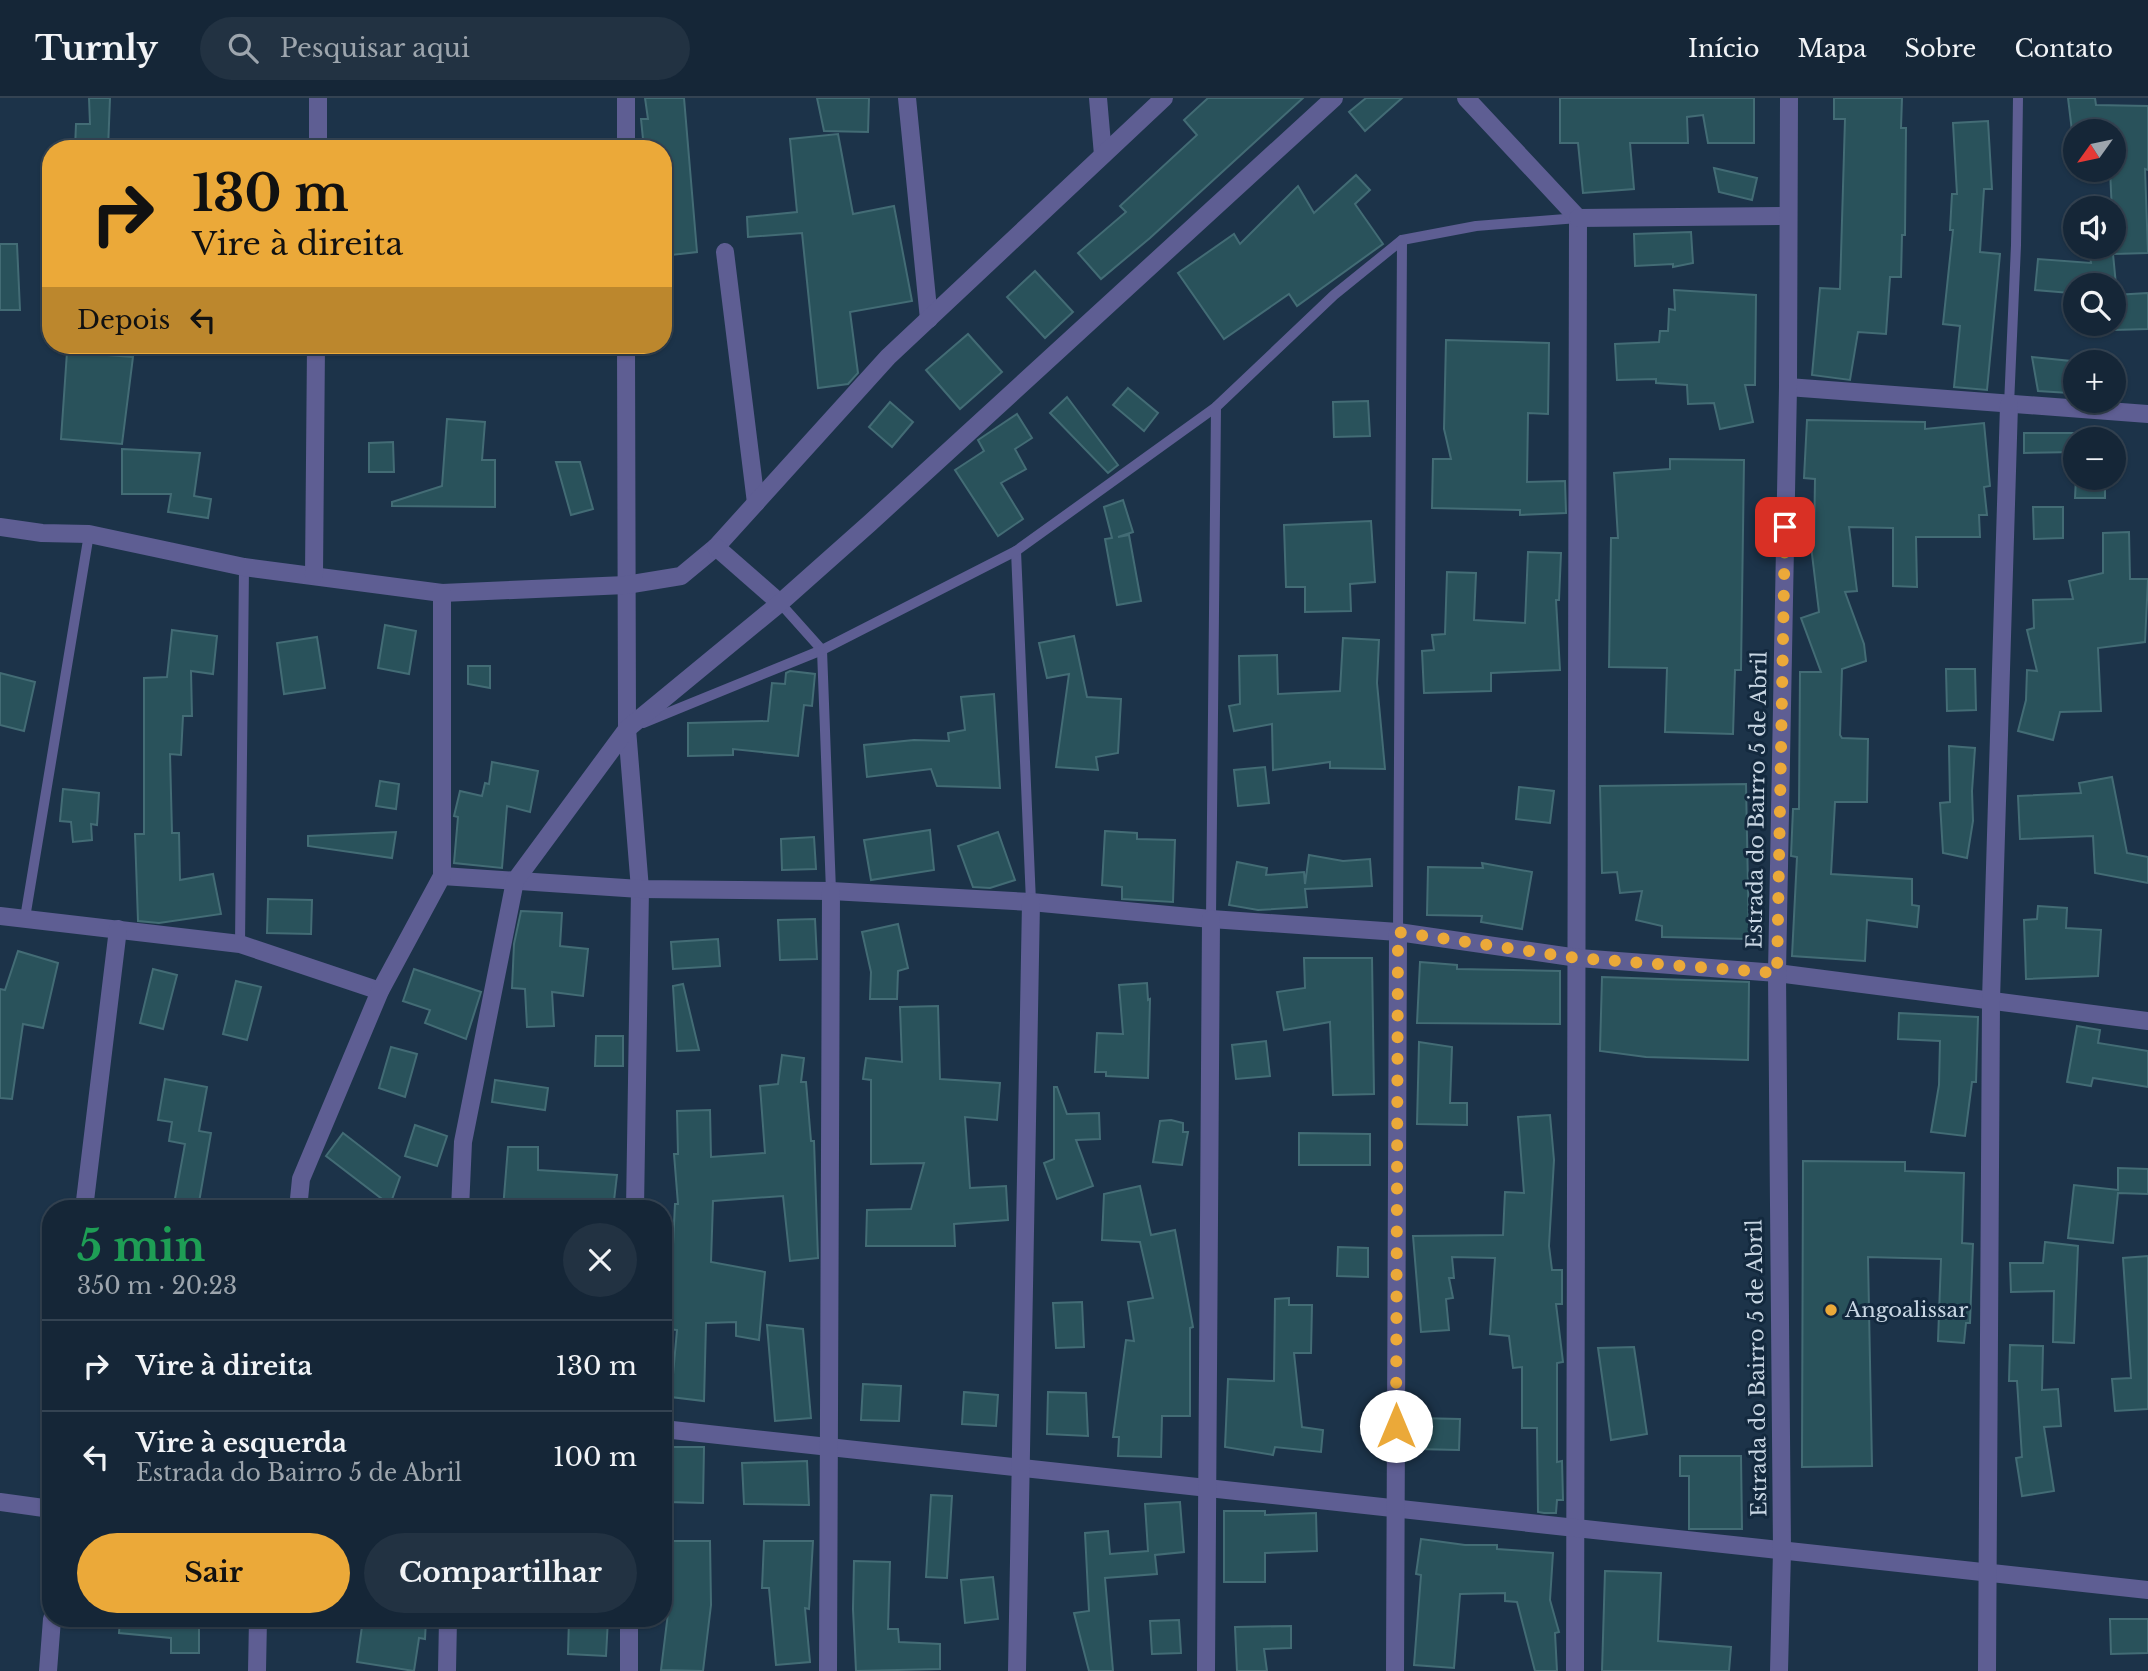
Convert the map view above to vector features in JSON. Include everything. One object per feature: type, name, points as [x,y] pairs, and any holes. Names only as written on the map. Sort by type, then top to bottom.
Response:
[{"type":"street","points":[[318,98],[318,140]]},
{"type":"street","points":[[626,98],[626,140]]},
{"type":"street","points":[[907,98],[929,319]]},
{"type":"street","points":[[1098,98],[1103,155]]},
{"type":"street","points":[[0,527],[89,534],[244,567],[442,593],[626,585],[681,576],[716,547],[888,357],[1164,98]]},
{"type":"street","points":[[460,1200],[463,1142],[514,881],[626,729],[779,603],[1334,98]]},
{"type":"street","points":[[1466,98],[1578,218],[1575,1671]]},
{"type":"street","name":"Estrada do Bairro 5 de Abril","points":[[1779,1671],[1782,1551],[1777,973],[1788,387],[1789,98]]},
{"type":"street","points":[[1578,218],[1787,216]]},
{"type":"street","points":[[725,252],[756,503]]},
{"type":"street","points":[[314,575],[316,354]]},
{"type":"street","points":[[626,354],[626,729],[640,889],[635,1200]]},
{"type":"street","points":[[1788,387],[2148,414]]},
{"type":"street","points":[[1987,1671],[1991,1000],[2009,405]]},
{"type":"street","points":[[716,547],[779,603]]},
{"type":"street","points":[[299,1200],[301,1179],[380,991],[442,876],[442,593]]},
{"type":"street","points":[[442,876],[640,889],[831,891],[1031,902],[1211,919],[1398,932],[1577,958],[1777,973],[2148,1021]]},
{"type":"street","points":[[828,1671],[831,891]]},
{"type":"street","points":[[1017,1671],[1031,902]]},
{"type":"street","points":[[0,916],[240,944],[380,991]]},
{"type":"street","points":[[1206,1671],[1211,919]]},
{"type":"street","points":[[84,1200],[118,929]]},
{"type":"street","points":[[1395,1671],[1398,932]]},
{"type":"street","points":[[672,1430],[2148,1590]]},
{"type":"street","points":[[0,1502],[42,1508]]},
{"type":"street","points":[[48,1671],[51,1627]]},
{"type":"street","points":[[257,1671],[258,1627]]},
{"type":"street","points":[[447,1627],[447,1671]]},
{"type":"street","points":[[629,1627],[629,1671]]},
{"type":"lane","points":[[2009,405],[2016,245],[2018,98]]},
{"type":"lane","points":[[626,729],[822,650],[1016,551],[1216,408],[1334,295],[1402,240],[1476,226],[1578,218]]},
{"type":"lane","points":[[1398,932],[1402,240]]},
{"type":"lane","points":[[1211,919],[1216,408]]},
{"type":"lane","points":[[25,918],[89,534]]},
{"type":"lane","points":[[1016,551],[1031,902]]},
{"type":"lane","points":[[240,944],[244,567]]},
{"type":"lane","points":[[779,603],[822,650],[831,891]]},
{"type":"building","points":[[89,98],[110,98],[108,140],[75,140],[76,124],[90,124]]},
{"type":"building","points":[[645,98],[684,98],[697,252],[672,255],[672,140],[643,140],[641,119],[648,119]]},
{"type":"building","points":[[817,98],[869,98],[868,132],[824,131]]},
{"type":"building","points":[[1208,98],[1303,98],[1150,238],[1101,279],[1078,253],[1126,212],[1120,206],[1197,135],[1184,120]]},
{"type":"building","points":[[1366,98],[1402,98],[1365,131],[1349,112]]},
{"type":"building","points":[[1560,98],[1754,98],[1754,143],[1708,143],[1703,115],[1687,117],[1688,143],[1630,143],[1634,189],[1583,193],[1578,143],[1560,143]]},
{"type":"building","points":[[1834,98],[1902,98],[1901,128],[1906,128],[1905,235],[1902,235],[1901,277],[1890,277],[1886,334],[1858,332],[1850,380],[1812,375],[1820,288],[1840,289],[1845,119],[1834,119]]},
{"type":"building","points":[[2068,98],[2095,98],[2096,105],[2148,106],[2148,170],[2145,169],[2148,253],[2126,254],[2126,196],[2111,196],[2111,182],[2126,182],[2126,119],[2071,119]]},
{"type":"building","points":[[1988,121],[1992,189],[1984,189],[1980,252],[2000,254],[1987,390],[1954,387],[1960,326],[1943,324],[1953,230],[1950,230],[1952,194],[1957,194],[1953,123]]},
{"type":"building","points":[[838,134],[853,214],[894,206],[912,301],[850,312],[858,373],[848,384],[818,388],[802,233],[748,237],[747,217],[797,212],[790,139]]},
{"type":"building","points":[[1714,168],[1757,178],[1752,200],[1719,192]]},
{"type":"building","points":[[1356,175],[1370,190],[1355,204],[1383,244],[1297,306],[1289,294],[1224,339],[1178,273],[1234,234],[1240,244],[1298,186],[1314,213]]},
{"type":"building","points":[[1691,232],[1693,263],[1673,267],[1673,264],[1635,266],[1634,234]]},
{"type":"building","points":[[0,244],[17,244],[20,310],[0,310]]},
{"type":"building","points":[[2038,259],[2091,263],[2090,259],[2113,259],[2115,273],[2063,273],[2063,292],[2035,290]]},
{"type":"building","points":[[1035,271],[1073,312],[1045,338],[1007,297]]},
{"type":"building","points":[[1674,290],[1756,295],[1755,385],[1745,385],[1753,422],[1720,429],[1714,403],[1688,404],[1687,385],[1656,383],[1656,379],[1617,380],[1615,344],[1659,342],[1660,331],[1668,331],[1669,309],[1675,310]]},
{"type":"building","points":[[2148,293],[2148,329],[2126,330],[2126,294]]},
{"type":"building","points":[[968,334],[1002,372],[960,409],[926,370]]},
{"type":"building","points":[[1446,340],[1549,343],[1548,414],[1528,413],[1527,482],[1565,481],[1566,513],[1520,515],[1520,510],[1432,508],[1433,459],[1451,459],[1444,429]]},
{"type":"building","points":[[67,354],[133,357],[122,444],[61,439]]},
{"type":"building","points":[[2032,357],[2063,360],[2063,393],[2038,391]]},
{"type":"building","points":[[1128,388],[1158,413],[1144,431],[1113,405]]},
{"type":"building","points":[[1067,397],[1118,465],[1108,473],[1050,413]]},
{"type":"building","points":[[1368,401],[1370,436],[1334,437],[1333,402]]},
{"type":"building","points":[[890,402],[913,422],[892,447],[869,427]]},
{"type":"building","points":[[1017,414],[1032,438],[1015,449],[1026,469],[1001,483],[1023,519],[998,536],[955,470],[984,451],[978,440]]},
{"type":"building","points":[[447,419],[485,422],[482,460],[495,460],[495,507],[392,506],[392,502],[442,486]]},
{"type":"building","points":[[1807,420],[1925,422],[1925,429],[1984,423],[1990,486],[1984,487],[1987,515],[1979,515],[1980,537],[1916,537],[1917,587],[1893,586],[1893,528],[1849,527],[1857,591],[1845,592],[1864,644],[1866,661],[1842,669],[1840,735],[1842,738],[1868,739],[1867,802],[1835,802],[1831,874],[1912,879],[1912,905],[1919,906],[1917,927],[1867,920],[1865,961],[1792,956],[1797,857],[1791,856],[1793,809],[1799,809],[1800,672],[1821,672],[1801,618],[1819,612],[1811,546],[1814,545],[1815,479],[1804,478]]},
{"type":"building","points":[[2024,433],[2063,433],[2063,452],[2024,453]]},
{"type":"building","points":[[393,442],[394,472],[369,472],[369,443]]},
{"type":"building","points":[[122,449],[200,453],[194,496],[211,499],[208,518],[168,512],[171,494],[122,494]]},
{"type":"building","points":[[1670,459],[1744,460],[1741,670],[1735,670],[1733,734],[1665,732],[1667,668],[1609,667],[1611,538],[1618,538],[1614,473],[1670,469]]},
{"type":"building","points":[[556,462],[580,462],[593,509],[571,515]]},
{"type":"building","points":[[2075,490],[2105,490],[2105,498],[2075,498]]},
{"type":"building","points":[[1123,500],[1133,532],[1118,537],[1129,535],[1141,601],[1117,605],[1105,539],[1112,538],[1104,507]]},
{"type":"building","points":[[2033,507],[2063,507],[2063,538],[2034,539]]},
{"type":"building","points":[[1371,521],[1375,582],[1350,584],[1351,611],[1305,612],[1305,587],[1286,587],[1284,525]]},
{"type":"building","points":[[2129,532],[2130,579],[2148,579],[2145,642],[2098,648],[2101,711],[2060,712],[2053,740],[2018,731],[2026,700],[2027,670],[2037,671],[2027,630],[2034,628],[2033,600],[2073,599],[2069,581],[2103,573],[2103,533]]},
{"type":"building","points":[[1528,552],[1561,553],[1559,600],[1556,600],[1560,670],[1491,673],[1491,691],[1424,693],[1422,651],[1434,650],[1432,635],[1445,634],[1447,572],[1476,573],[1474,620],[1525,623]]},
{"type":"building","points":[[385,625],[416,631],[409,674],[378,668]]},
{"type":"building","points":[[172,630],[217,636],[213,674],[191,671],[192,716],[183,716],[181,755],[170,754],[172,833],[179,833],[180,880],[213,874],[221,914],[159,923],[138,921],[135,834],[144,834],[144,678],[167,677]]},
{"type":"building","points":[[1074,636],[1087,697],[1121,699],[1118,753],[1096,757],[1098,770],[1056,767],[1069,674],[1047,678],[1039,643]]},
{"type":"building","points":[[317,637],[325,688],[284,694],[277,643]]},
{"type":"building","points":[[1343,638],[1379,640],[1377,683],[1385,769],[1330,768],[1330,762],[1273,770],[1272,724],[1234,731],[1229,706],[1240,704],[1239,656],[1277,655],[1278,694],[1340,691]]},
{"type":"building","points":[[468,666],[490,666],[490,688],[468,684]]},
{"type":"building","points":[[1946,669],[1975,669],[1976,710],[1947,711]]},
{"type":"building","points":[[790,671],[815,674],[812,706],[804,705],[798,756],[733,749],[733,755],[688,756],[688,723],[768,721],[772,683],[785,684],[786,673]]},
{"type":"building","points":[[0,673],[35,682],[24,731],[0,725]]},
{"type":"building","points":[[994,694],[1000,788],[937,786],[931,769],[867,777],[864,745],[914,740],[949,741],[948,733],[965,730],[961,697]]},
{"type":"building","points":[[1949,746],[1975,748],[1973,821],[1967,858],[1943,853],[1940,803],[1950,802]]},
{"type":"building","points":[[492,762],[538,771],[530,812],[507,806],[502,868],[454,863],[458,817],[454,816],[460,791],[482,796],[485,783],[489,784]]},
{"type":"building","points":[[1265,767],[1269,803],[1238,806],[1234,770]]},
{"type":"building","points":[[2112,777],[2127,853],[2148,857],[2148,883],[2095,873],[2093,836],[2020,839],[2018,796],[2081,793],[2079,783]]},
{"type":"building","points":[[380,781],[399,784],[396,809],[376,806]]},
{"type":"building","points":[[1746,784],[1749,939],[1662,937],[1662,926],[1636,920],[1642,891],[1620,893],[1617,872],[1602,873],[1600,786]]},
{"type":"building","points":[[1519,787],[1554,791],[1550,823],[1516,819]]},
{"type":"building","points":[[63,789],[99,793],[97,825],[91,824],[92,840],[73,842],[71,822],[60,821]]},
{"type":"building","points":[[930,830],[934,870],[871,880],[864,840]]},
{"type":"building","points":[[1105,831],[1137,833],[1137,839],[1175,840],[1173,902],[1122,899],[1122,887],[1102,885]]},
{"type":"building","points":[[396,832],[392,858],[308,846],[308,836]]},
{"type":"building","points":[[998,832],[1015,880],[990,888],[973,887],[958,846]]},
{"type":"building","points":[[814,837],[816,869],[782,870],[781,839]]},
{"type":"building","points":[[1309,855],[1343,861],[1370,859],[1372,886],[1305,889],[1307,907],[1258,910],[1229,905],[1237,862],[1267,868],[1266,875],[1304,872],[1305,884]]},
{"type":"building","points":[[1482,863],[1532,872],[1522,929],[1481,922],[1482,916],[1427,915],[1428,867],[1483,868]]},
{"type":"building","points":[[268,899],[312,900],[311,934],[267,933]]},
{"type":"building","points":[[2038,906],[2067,908],[2066,928],[2101,930],[2098,976],[2026,979],[2024,920],[2037,919]]},
{"type":"building","points":[[521,911],[562,913],[560,946],[588,949],[583,996],[552,992],[554,1026],[527,1027],[525,989],[512,988],[514,944]]},
{"type":"building","points":[[815,919],[817,959],[780,960],[778,920]]},
{"type":"building","points":[[898,924],[908,968],[898,971],[897,999],[870,999],[871,972],[862,932]]},
{"type":"building","points":[[718,939],[720,966],[673,969],[671,942]]},
{"type":"building","points":[[18,951],[58,963],[43,1028],[23,1024],[12,1099],[0,1098],[0,989],[5,990]]},
{"type":"building","points":[[1304,958],[1372,958],[1374,1094],[1333,1095],[1330,1022],[1284,1030],[1277,992],[1305,988]]},
{"type":"building","points":[[1420,962],[1457,965],[1457,969],[1560,971],[1560,1024],[1417,1023]]},
{"type":"building","points":[[153,969],[177,975],[163,1029],[140,1023]]},
{"type":"building","points":[[414,969],[481,992],[466,1039],[425,1023],[430,1010],[403,1001]]},
{"type":"building","points":[[1602,977],[1749,982],[1748,1060],[1646,1057],[1600,1051]]},
{"type":"building","points":[[236,981],[261,987],[247,1040],[223,1034]]},
{"type":"building","points":[[1147,983],[1148,1000],[1150,999],[1148,1078],[1106,1076],[1106,1072],[1095,1072],[1097,1033],[1123,1034],[1119,985]]},
{"type":"building","points":[[683,984],[699,1050],[677,1051],[673,986]]},
{"type":"building","points":[[938,1006],[940,1079],[1000,1083],[997,1120],[965,1117],[970,1188],[1006,1186],[1008,1220],[954,1224],[955,1246],[866,1246],[867,1210],[911,1209],[924,1163],[871,1164],[871,1080],[863,1079],[866,1058],[902,1062],[900,1007]]},
{"type":"building","points":[[1899,1013],[1978,1017],[1976,1082],[1972,1082],[1965,1136],[1931,1132],[1939,1085],[1940,1041],[1898,1039]]},
{"type":"building","points":[[2077,1026],[2100,1030],[2098,1043],[2148,1051],[2148,1087],[2093,1078],[2091,1086],[2067,1082]]},
{"type":"building","points":[[596,1036],[623,1036],[623,1066],[595,1066]]},
{"type":"building","points":[[1266,1041],[1270,1076],[1236,1079],[1232,1045]]},
{"type":"building","points":[[1419,1042],[1452,1047],[1450,1103],[1467,1103],[1467,1125],[1417,1124]]},
{"type":"building","points":[[391,1047],[417,1054],[405,1097],[379,1088]]},
{"type":"building","points":[[782,1055],[804,1058],[801,1082],[806,1082],[811,1141],[814,1141],[818,1258],[790,1261],[783,1196],[713,1201],[711,1262],[765,1272],[759,1340],[736,1336],[736,1322],[706,1323],[704,1401],[672,1397],[677,1330],[672,1329],[672,1266],[675,1204],[678,1204],[674,1154],[678,1154],[677,1111],[710,1110],[711,1157],[765,1153],[760,1086],[778,1084]]},
{"type":"building","points":[[165,1079],[207,1087],[199,1131],[211,1133],[199,1200],[175,1200],[185,1144],[169,1141],[172,1122],[158,1120]]},
{"type":"building","points":[[495,1080],[548,1088],[545,1110],[492,1102]]},
{"type":"building","points":[[1054,1087],[1057,1087],[1067,1114],[1099,1113],[1100,1139],[1076,1140],[1093,1186],[1057,1199],[1044,1163],[1054,1159]]},
{"type":"building","points":[[1550,1115],[1554,1160],[1549,1246],[1552,1270],[1562,1270],[1562,1304],[1556,1304],[1563,1362],[1557,1363],[1557,1462],[1562,1461],[1563,1500],[1557,1500],[1556,1513],[1544,1513],[1538,1512],[1537,1428],[1522,1428],[1522,1367],[1513,1368],[1509,1336],[1490,1334],[1495,1258],[1452,1257],[1454,1278],[1449,1278],[1453,1298],[1446,1299],[1449,1330],[1421,1332],[1413,1236],[1503,1235],[1505,1192],[1524,1193],[1518,1117]]},
{"type":"building","points":[[1160,1121],[1183,1123],[1183,1132],[1188,1132],[1182,1165],[1153,1162]]},
{"type":"building","points":[[415,1125],[447,1136],[437,1166],[405,1156]]},
{"type":"building","points":[[343,1133],[400,1177],[392,1200],[383,1200],[326,1156]]},
{"type":"building","points":[[1299,1133],[1370,1134],[1370,1165],[1299,1165]]},
{"type":"building","points":[[508,1147],[538,1147],[538,1170],[617,1175],[614,1200],[504,1200]]},
{"type":"building","points":[[1803,1161],[1905,1162],[1905,1171],[1964,1173],[1962,1243],[1973,1244],[1970,1323],[1966,1323],[1964,1343],[1938,1341],[1941,1259],[1868,1257],[1872,1466],[1802,1467]]},
{"type":"building","points":[[2118,1168],[2148,1169],[2148,1194],[2118,1193],[2113,1243],[2068,1238],[2074,1185],[2118,1190]]},
{"type":"building","points":[[1140,1186],[1151,1235],[1175,1230],[1193,1327],[1190,1328],[1190,1416],[1162,1416],[1161,1457],[1118,1456],[1119,1437],[1113,1437],[1126,1340],[1134,1341],[1128,1302],[1153,1298],[1140,1242],[1102,1240],[1104,1194]]},
{"type":"building","points":[[2045,1242],[2078,1246],[2074,1343],[2053,1342],[2054,1291],[2011,1292],[2010,1263],[2043,1263]]},
{"type":"building","points":[[1338,1247],[1368,1248],[1368,1277],[1337,1276]]},
{"type":"building","points":[[2148,1256],[2148,1409],[2115,1411],[2112,1379],[2131,1378],[2123,1258]]},
{"type":"building","points":[[1289,1298],[1289,1305],[1312,1305],[1311,1353],[1294,1353],[1302,1427],[1323,1430],[1321,1452],[1275,1447],[1273,1455],[1225,1447],[1228,1379],[1274,1381],[1275,1299]]},
{"type":"building","points":[[1082,1302],[1084,1347],[1056,1348],[1053,1303]]},
{"type":"building","points":[[767,1325],[803,1329],[811,1418],[775,1421]]},
{"type":"building","points":[[2010,1345],[2043,1346],[2042,1390],[2058,1389],[2061,1426],[2044,1427],[2054,1491],[2022,1496],[2016,1458],[2022,1457],[2017,1381],[2009,1381]]},
{"type":"building","points":[[1634,1347],[1647,1434],[1611,1440],[1598,1348]]},
{"type":"building","points":[[863,1384],[901,1386],[899,1421],[861,1420]]},
{"type":"building","points":[[964,1392],[998,1395],[996,1426],[962,1424]]},
{"type":"building","points":[[1048,1392],[1086,1393],[1088,1436],[1047,1434]]},
{"type":"building","points":[[1417,1418],[1460,1419],[1459,1450],[1416,1449]]},
{"type":"building","points":[[672,1447],[704,1447],[703,1503],[672,1502]]},
{"type":"building","points":[[1680,1456],[1741,1456],[1742,1529],[1689,1529],[1689,1476],[1680,1476]]},
{"type":"building","points":[[807,1461],[809,1505],[744,1504],[742,1463]]},
{"type":"building","points":[[931,1495],[952,1496],[947,1578],[926,1577]]},
{"type":"building","points":[[1180,1502],[1184,1552],[1155,1555],[1157,1574],[1105,1578],[1113,1671],[1089,1671],[1074,1613],[1089,1611],[1085,1533],[1108,1531],[1110,1554],[1148,1551],[1145,1504]]},
{"type":"building","points":[[1224,1511],[1265,1511],[1265,1515],[1316,1513],[1317,1551],[1265,1553],[1265,1582],[1224,1582]]},
{"type":"building","points":[[1421,1539],[1553,1553],[1550,1600],[1559,1632],[1555,1633],[1557,1671],[1535,1671],[1517,1602],[1505,1601],[1505,1593],[1460,1594],[1454,1668],[1414,1665],[1421,1575],[1416,1574]]},
{"type":"building","points":[[672,1541],[710,1541],[711,1605],[703,1671],[661,1670],[666,1627],[672,1627]]},
{"type":"building","points":[[764,1541],[813,1541],[809,1609],[805,1608],[810,1662],[776,1665],[769,1588],[762,1588]]},
{"type":"building","points":[[854,1561],[890,1562],[888,1629],[898,1629],[899,1642],[940,1644],[940,1669],[856,1671]]},
{"type":"building","points":[[1605,1571],[1661,1573],[1658,1641],[1731,1647],[1729,1671],[1602,1671]]},
{"type":"building","points":[[993,1577],[998,1619],[965,1623],[961,1580]]},
{"type":"building","points":[[2110,1619],[2148,1619],[2148,1653],[2111,1654]]},
{"type":"building","points":[[1179,1620],[1181,1653],[1152,1654],[1150,1621]]},
{"type":"building","points":[[1291,1626],[1291,1648],[1264,1649],[1267,1671],[1237,1671],[1235,1627]]},
{"type":"building","points":[[119,1627],[199,1627],[199,1653],[171,1653],[171,1638],[119,1633]]},
{"type":"building","points":[[362,1627],[426,1627],[425,1639],[419,1638],[414,1671],[357,1662]]},
{"type":"building","points":[[569,1627],[608,1627],[606,1656],[568,1654]]},
{"type":"place","name":"Angoalissar","points":[[1831,1310]]},
{"type":"route","points":[[1396,1426],[1398,932],[1577,958],[1777,973],[1785,527]]}]
